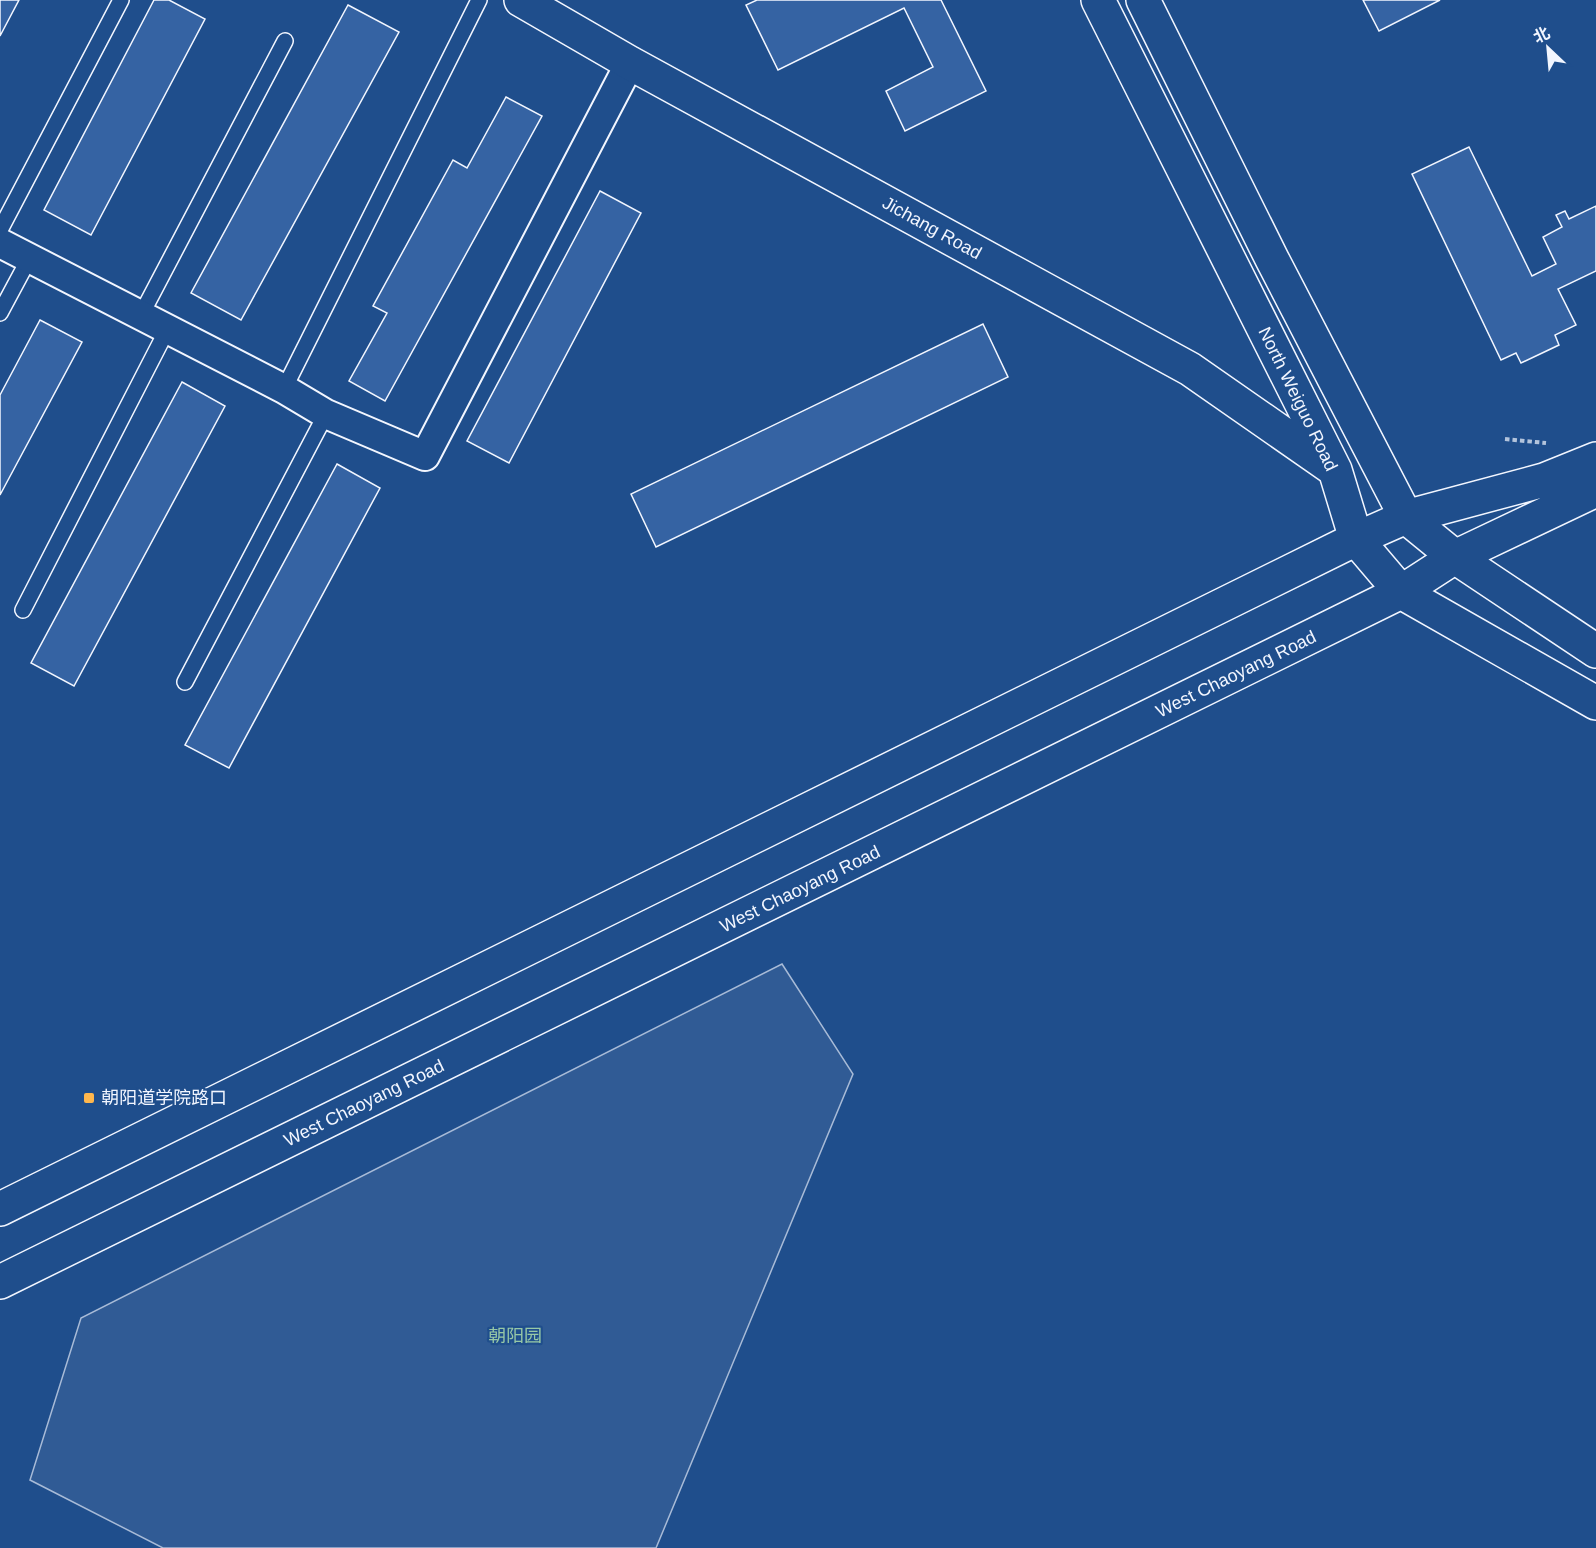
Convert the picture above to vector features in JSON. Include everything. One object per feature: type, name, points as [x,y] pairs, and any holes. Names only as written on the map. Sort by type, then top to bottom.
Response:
[{"type":"main road","name":"North Weiguo Road","points":[[1098,0],[1335,470],[1356,539],[1401,592],[1596,703]]},
{"type":"main road","points":[[1143,0],[1272,259],[1406,517],[1455,557],[1596,651]]},
{"type":"main road","name":"Jichang Road","points":[[534,5],[630,63],[1190,369],[1335,470]]},
{"type":"main road","points":[[0,1209],[1356,539],[1406,517],[1544,480],[1596,459]]},
{"type":"main road","name":"West Chaoyang Road","points":[[0,1282],[1401,592],[1455,557],[1596,489]]},
{"type":"street","points":[[0,243],[284,389],[326,414],[425,456],[630,63]]},
{"type":"lane","points":[[0,230],[121,0]]},
{"type":"lane","points":[[284,389],[479,0]]},
{"type":"lane","points":[[141,315],[285,41]]},
{"type":"lane","points":[[0,313],[29,259]]},
{"type":"lane","points":[[23,610],[167,330]]},
{"type":"lane","points":[[185,682],[326,414]]},
{"type":"green space","name":"朝阳园","points":[[782,964],[853,1074],[656,1548],[163,1548],[30,1480],[81,1318]]},
{"type":"building","points":[[0,0],[19,0],[0,36]]},
{"type":"building","points":[[154,0],[169,0],[205,19],[91,235],[44,210]]},
{"type":"building","points":[[757,0],[941,0],[986,91],[905,131],[886,91],[933,67],[904,8],[778,70],[746,5]]},
{"type":"building","points":[[1363,0],[1440,0],[1379,31]]},
{"type":"building","points":[[348,5],[399,32],[241,320],[191,293]]},
{"type":"building","points":[[506,97],[542,116],[385,401],[349,381],[387,313],[373,306],[453,160],[467,168]]},
{"type":"building","points":[[1469,147],[1532,276],[1556,264],[1543,237],[1562,227],[1556,215],[1565,211],[1569,219],[1596,206],[1596,271],[1558,289],[1576,325],[1555,335],[1559,345],[1521,363],[1516,353],[1501,360],[1412,174]]},
{"type":"building","points":[[600,191],[641,213],[509,463],[467,441]]},
{"type":"building","points":[[40,320],[82,342],[0,495],[0,395]]},
{"type":"building","points":[[983,324],[1008,377],[656,547],[631,494]]},
{"type":"building","points":[[182,382],[225,406],[74,686],[31,663]]},
{"type":"building","points":[[337,464],[380,488],[229,768],[185,745]]},
{"type":"place","name":"朝阳道学院路口","points":[[89,1098]]}]
